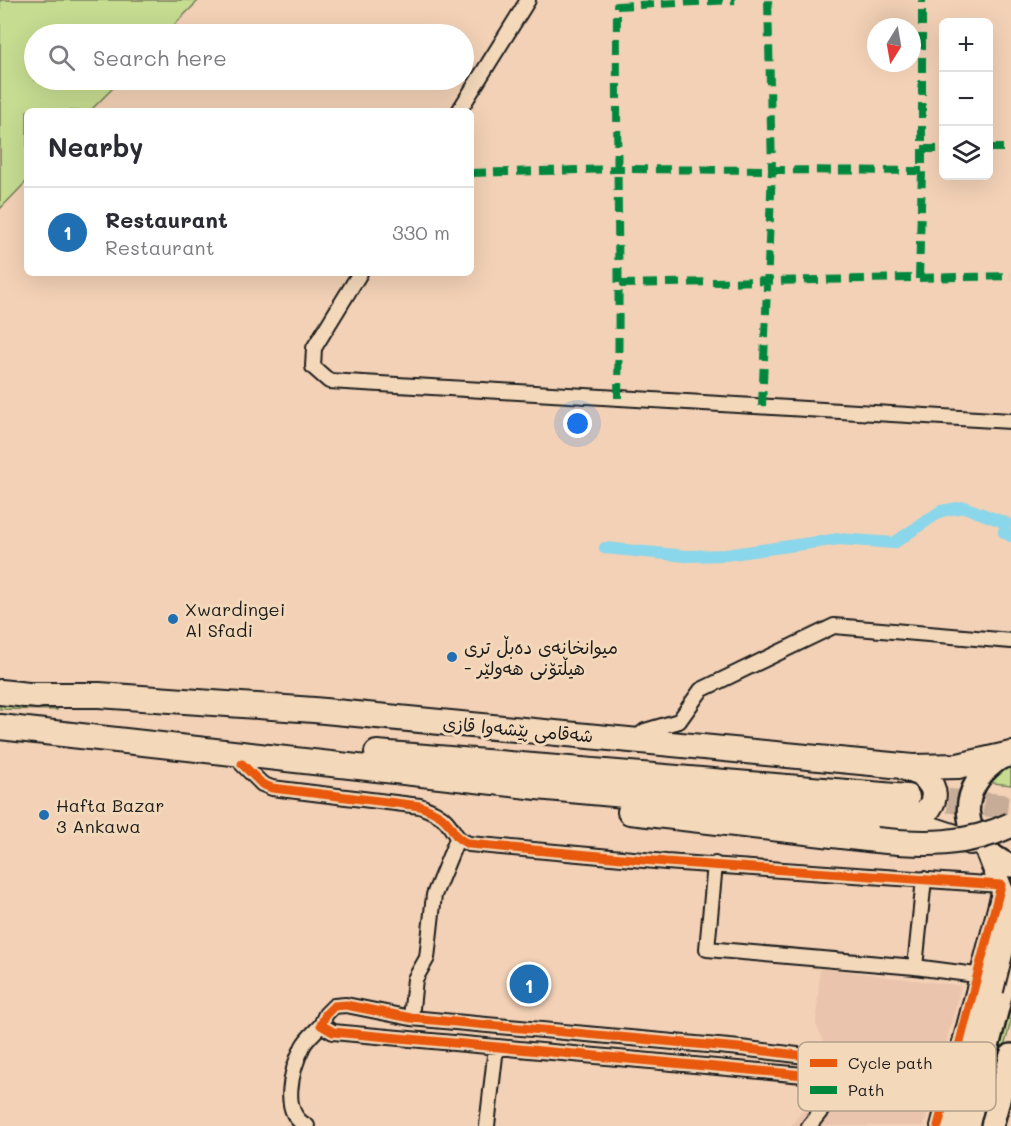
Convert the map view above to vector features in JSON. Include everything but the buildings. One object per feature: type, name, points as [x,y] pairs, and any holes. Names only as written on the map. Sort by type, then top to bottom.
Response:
[{"type":"highway","name":"شەقامی پێشەوا قازی","points":[[12,693],[99,695],[216,703],[635,739],[903,781]]},
{"type":"highway","name":"شەقامی پێشەوا قازی","points":[[12,693],[406,735],[903,781]]},
{"type":"highway","name":"شەقامی پێشەوا قازی","points":[[0,727],[903,781],[1011,754]]},
{"type":"highway","name":"شەقامی پێشەوا قازی","points":[[0,727],[117,742],[549,788],[896,820],[927,826],[984,850]]},
{"type":"highway","points":[[117,742],[242,764],[876,840],[942,844],[981,837],[1011,825]]},
{"type":"highway","points":[[896,820],[922,816],[930,807],[933,795],[931,784],[923,774],[903,781]]},
{"type":"highway","points":[[970,1042],[983,983],[1011,910]]},
{"type":"highway","points":[[952,1126],[955,1111]]},
{"type":"main road","name":"شەقامی پێشەوا قازی","points":[[1011,754],[993,763],[973,788],[969,803],[969,822],[984,850],[1011,866]]},
{"type":"main road","points":[[984,850],[1001,885],[1011,932],[1010,959],[989,1042]]},
{"type":"main road","points":[[992,1126],[1011,1055]]},
{"type":"main road","points":[[968,1126],[972,1111]]},
{"type":"street","points":[[474,87],[528,0]]},
{"type":"street","points":[[461,108],[472,90]]},
{"type":"street","points":[[358,276],[314,348],[313,367],[328,381],[1011,421]]},
{"type":"street","points":[[635,739],[645,731],[679,722],[701,690],[834,626],[1011,640]]},
{"type":"street","points":[[242,764],[262,784],[272,788],[420,806],[446,821],[457,839],[469,844],[1001,885],[983,983],[961,1042]]},
{"type":"street","points":[[411,1018],[415,979],[427,958],[434,895],[457,839]]},
{"type":"street","points":[[716,864],[706,949],[915,967],[983,983]]},
{"type":"street","points":[[915,967],[924,879]]},
{"type":"street","points":[[307,1126],[298,1122],[290,1105],[294,1073],[304,1044],[334,1006],[346,1005],[411,1018],[798,1055]]},
{"type":"street","points":[[321,1025],[333,1032],[798,1075]]},
{"type":"street","points":[[487,1126],[496,1047]]},
{"type":"street","points":[[809,1126],[821,1111]]},
{"type":"street","points":[[938,1126],[942,1111]]},
{"type":"shaded area","points":[[820,968],[961,986],[946,1042],[824,1042],[816,1024]]},
{"type":"shaded area","points":[[802,1111],[928,1111],[924,1126],[791,1126]]},
{"type":"green space","points":[[0,0],[199,0],[175,24],[24,24],[24,90],[111,90],[93,108],[24,108],[24,184],[0,209]]},
{"type":"green space","points":[[0,703],[58,710],[0,709]]},
{"type":"green space","points":[[1011,763],[1011,785],[984,782]]},
{"type":"green space","points":[[1011,985],[1011,1021],[996,1077],[996,1044]]},
{"type":"green space","points":[[979,1111],[987,1111],[983,1126],[975,1126]]},
{"type":"waterway","points":[[605,548],[686,556],[725,555],[839,539],[894,543],[941,511],[964,507],[1006,523],[1004,532],[1011,536]]},
{"type":"tunnel","points":[[912,797],[1011,807]]},
{"type":"marked path","points":[[618,398],[617,6],[735,0]]},
{"type":"marked path","points":[[762,406],[772,170],[768,0]]},
{"type":"marked path","points":[[919,279],[922,171],[922,0]]},
{"type":"marked path","points":[[993,148],[1011,148]]},
{"type":"marked path","points":[[922,149],[939,149]]},
{"type":"marked path","points":[[474,173],[616,169],[922,171]]},
{"type":"marked path","points":[[620,284],[1011,276]]},
{"type":"cycle path","points":[[242,764],[262,784],[272,788],[420,806],[440,816],[457,837],[469,844],[666,862],[1001,885],[960,1042]]},
{"type":"cycle path","points":[[798,1055],[411,1018],[346,1005],[334,1006],[326,1014],[321,1025],[333,1032],[798,1075]]},
{"type":"cycle path","points":[[938,1126],[942,1111]]},
{"type":"place","name":"Xwardingei Al Sfadi","points":[[173,619]]},
{"type":"place","name":"میوانخانەی دەبڵ تری - هیڵتۆنی هەولێر","points":[[452,657]]},
{"type":"place","name":"Hafta Bazar 3 Ankawa","points":[[44,815]]},
{"type":"place","name":"Restaurant","points":[[529,984]]}]
